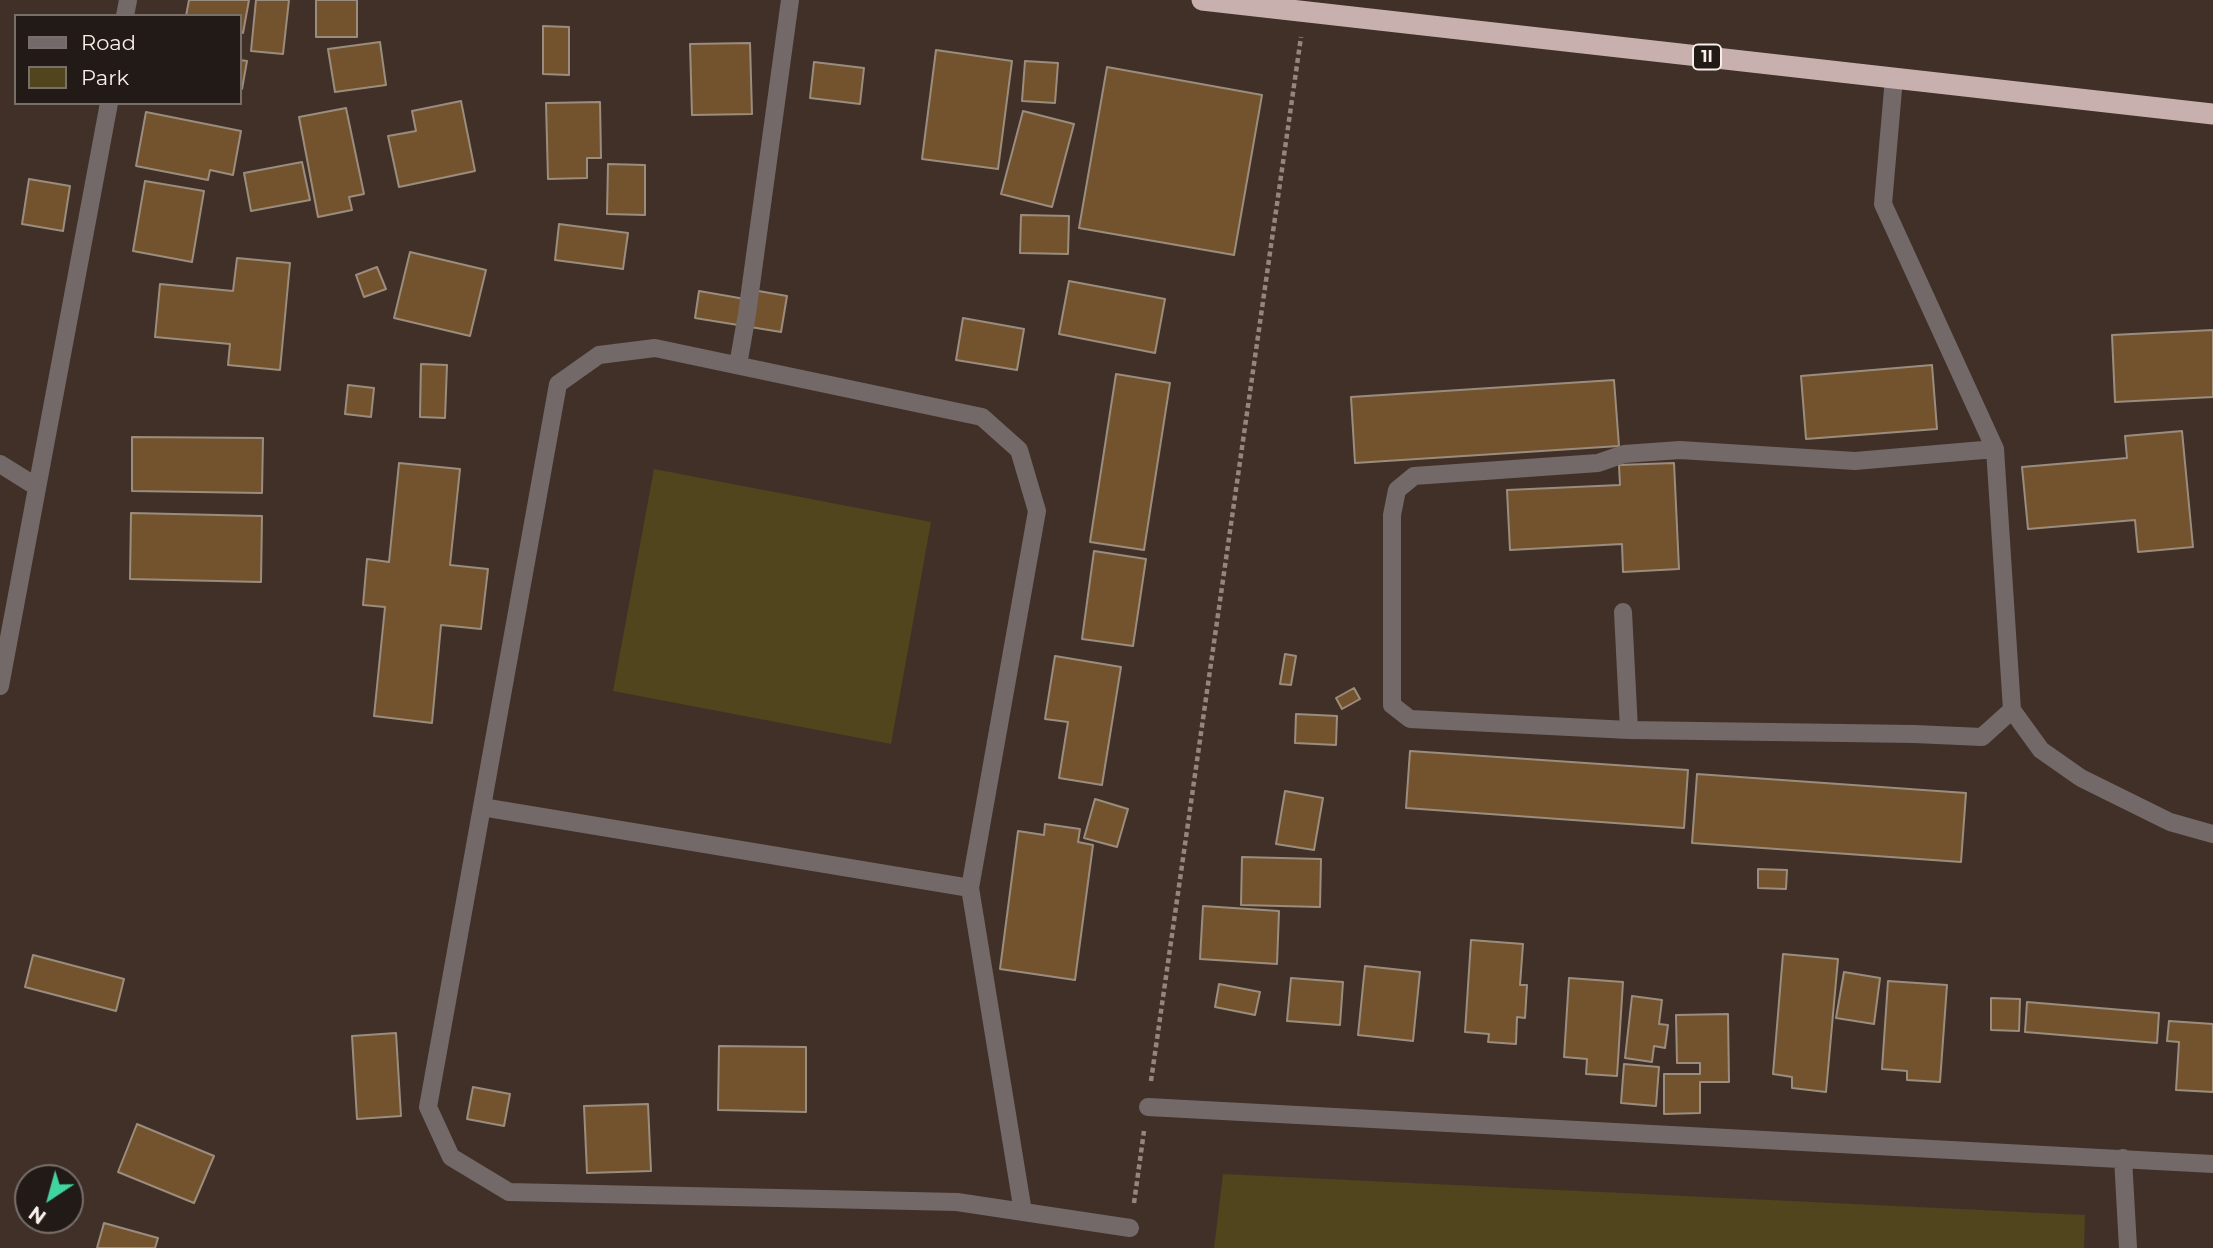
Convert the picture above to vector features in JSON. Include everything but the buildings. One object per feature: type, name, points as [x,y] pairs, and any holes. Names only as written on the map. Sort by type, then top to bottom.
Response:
[{"type":"highway","name":"1I","points":[[1202,0],[2213,114]]},
{"type":"street","points":[[738,365],[790,0]]},
{"type":"street","points":[[1894,78],[1884,204],[1996,449],[2012,710],[2041,750],[2081,778],[2169,822],[2213,834]]},
{"type":"street","points":[[0,686],[109,105]]},
{"type":"street","points":[[1023,1212],[970,888],[1037,511],[1018,450],[982,417],[655,348],[598,355],[558,384],[428,1107],[451,1157],[509,1192],[957,1202],[1023,1212],[1130,1228]]},
{"type":"street","points":[[1996,449],[1855,461],[1668,450],[1624,454],[1598,463],[1414,476],[1397,491],[1392,515],[1392,705],[1410,719],[1629,730],[1982,737],[2012,710]]},
{"type":"street","points":[[0,464],[37,487]]},
{"type":"street","points":[[1623,612],[1629,730]]},
{"type":"street","points":[[482,807],[970,888]]},
{"type":"street","points":[[1148,1107],[2213,1164]]},
{"type":"street","points":[[2123,1158],[2128,1248]]},
{"type":"path","points":[[1130,1228],[1304,12]]},
{"type":"green space","points":[[654,469],[931,522],[891,744],[613,691]]},
{"type":"green space","points":[[1223,1174],[2085,1215],[2084,1248],[1214,1248]]}]
